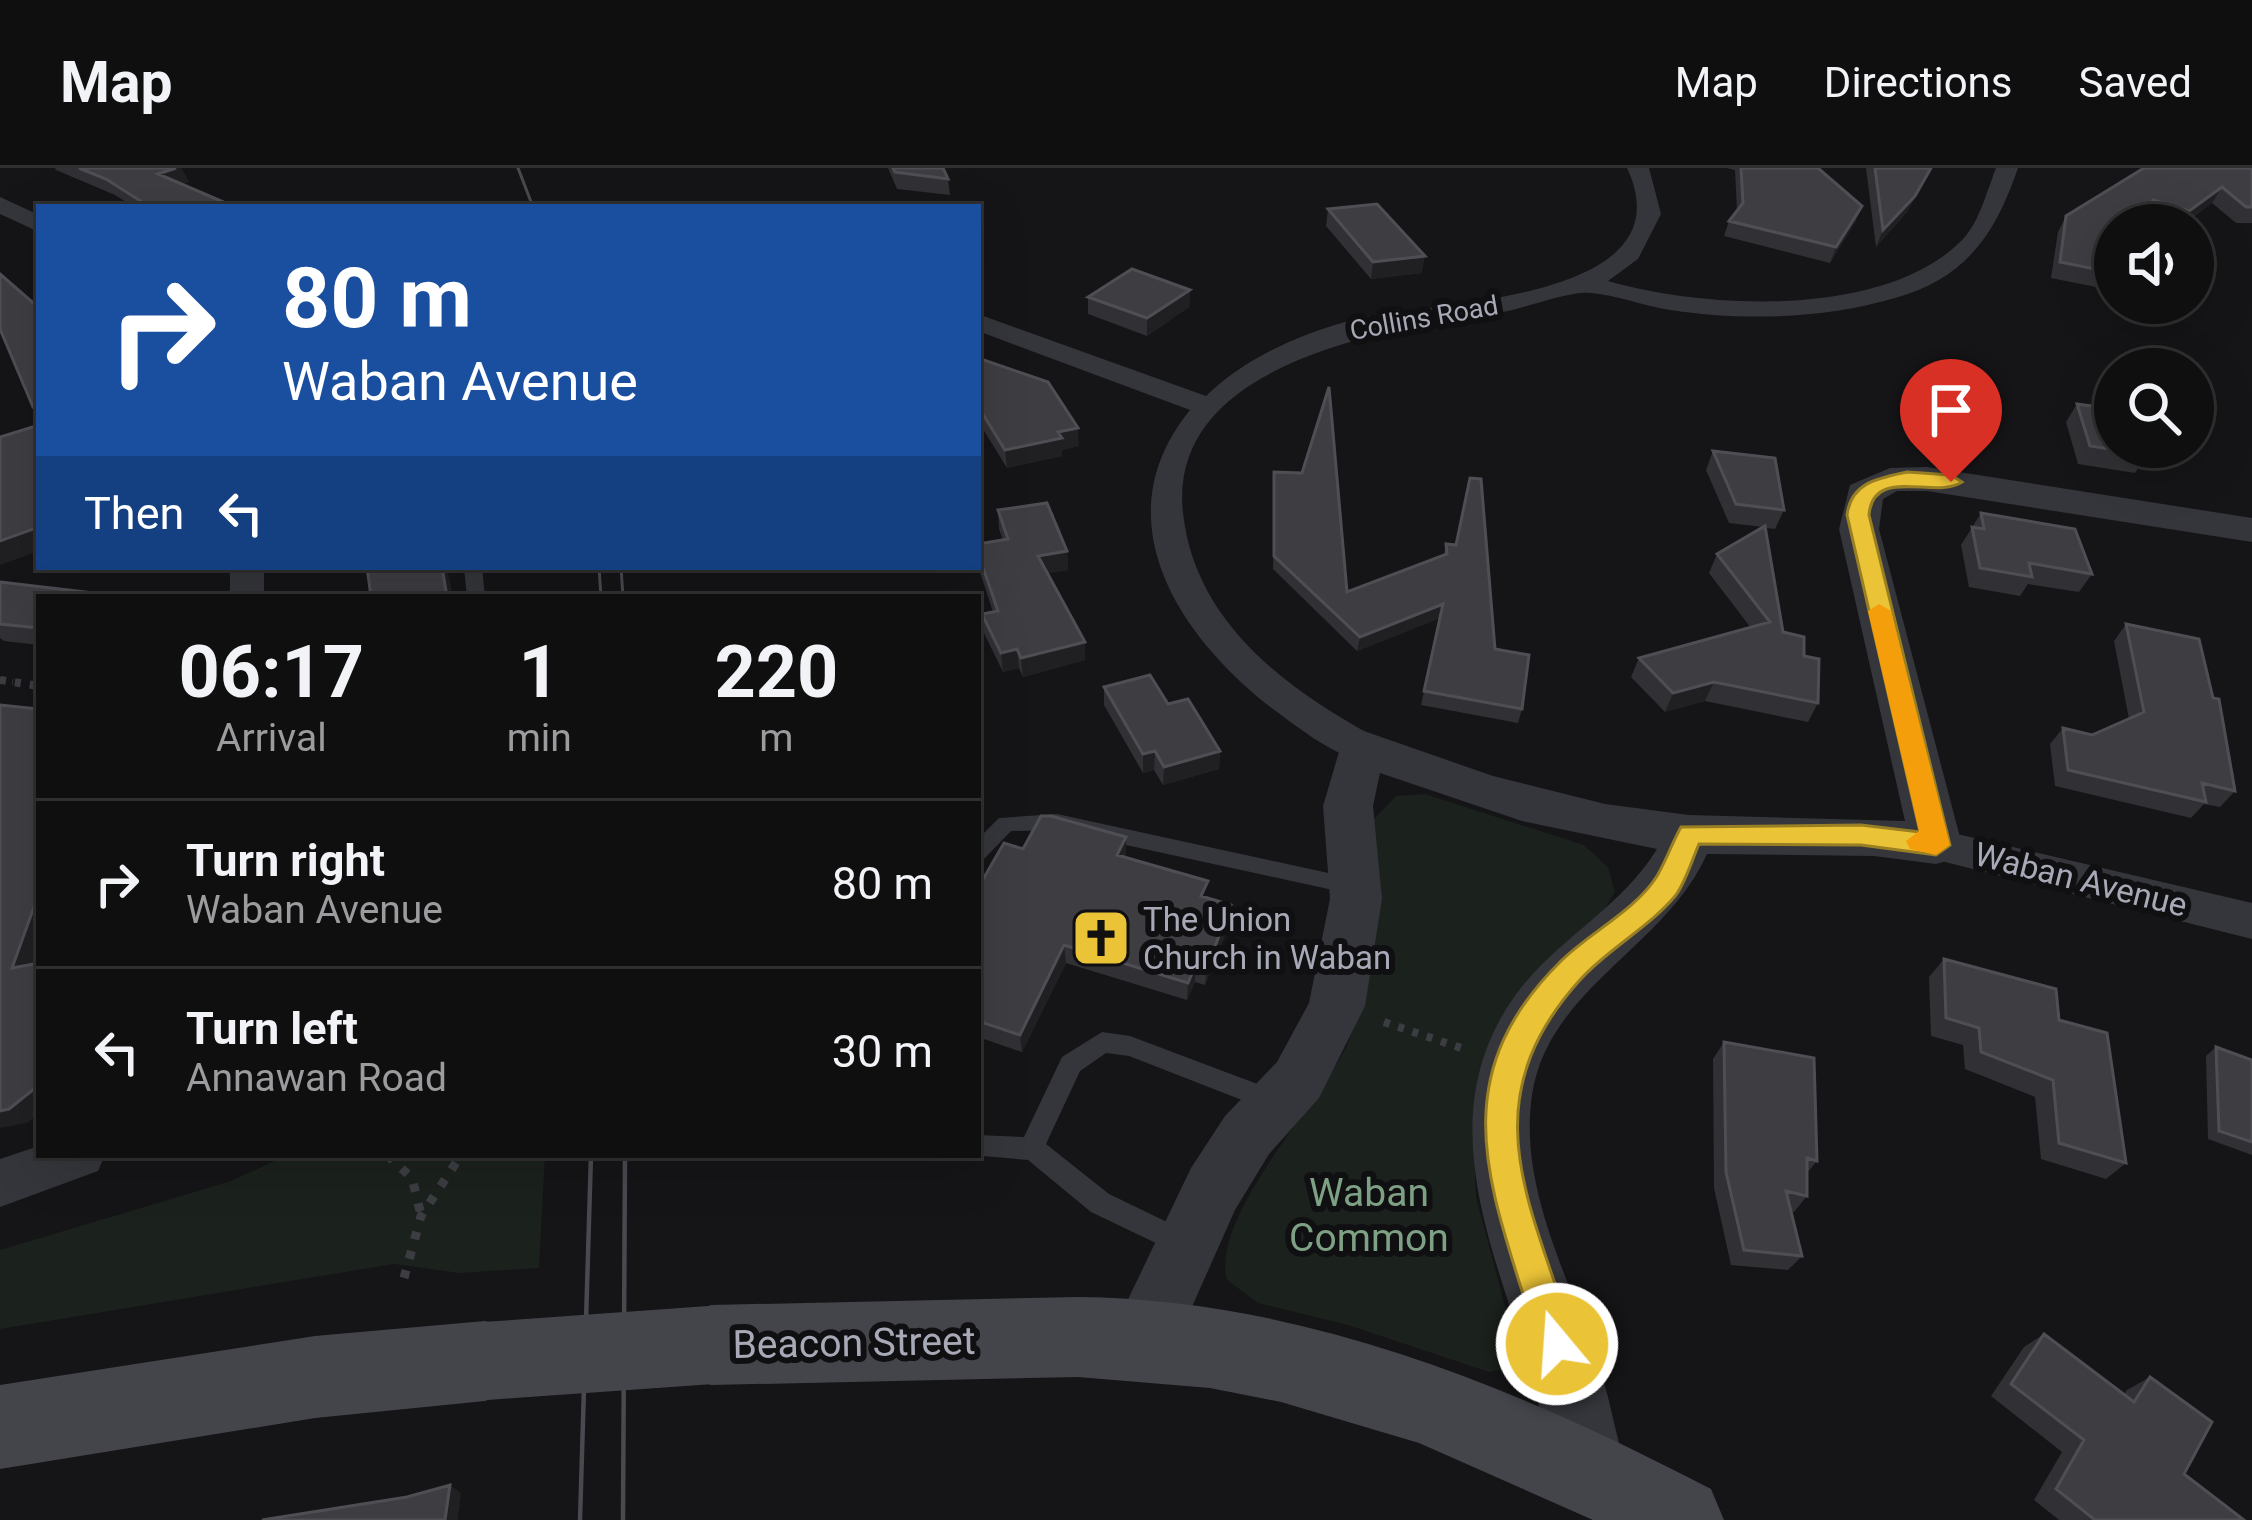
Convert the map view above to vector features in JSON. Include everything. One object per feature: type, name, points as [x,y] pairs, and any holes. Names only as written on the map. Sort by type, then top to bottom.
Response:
[{"type":"main road","name":"Beacon Street","points":[[0,1426],[294,1379],[485,1360],[711,1345],[1143,1339],[1225,1351],[1352,1382],[1480,1424],[1584,1485],[1680,1520]]},
{"type":"street","name":"Collins Road","points":[[1638,168],[1649,196],[1648,226],[1630,255],[1586,284],[1517,302],[1404,316],[1346,330],[1273,361],[1209,407],[1181,442],[1167,485],[1165,518],[1179,572],[1199,607],[1268,684],[1312,719],[1361,747],[1563,812],[1690,834]]},
{"type":"street","points":[[1586,284],[1636,298],[1686,303],[1801,305],[1882,294],[1944,269],[1966,250],[1989,219],[2007,168]]},
{"type":"street","points":[[0,204],[36,223]]},
{"type":"street","points":[[981,323],[1209,407]]},
{"type":"street","points":[[1936,845],[1859,530],[1864,493],[1890,480],[1927,478],[2252,530]]},
{"type":"street","points":[[1143,1339],[1183,1244],[1240,1146],[1307,1066],[1337,1006],[1357,888],[1348,806],[1361,747]]},
{"type":"street","points":[[1584,1485],[1572,1391],[1509,1193],[1498,1105],[1509,1064],[1533,1015],[1580,962],[1666,887],[1690,834]]},
{"type":"street","name":"Waban Avenue","points":[[1690,834],[1861,835],[1936,845],[2252,921]]},
{"type":"street","points":[[0,1183],[71,1158]]},
{"type":"lane","points":[[981,849],[1006,823],[1057,822],[1357,888]]},
{"type":"lane","points":[[1031,1150],[1071,1064],[1102,1042],[1130,1046],[1276,1102]]},
{"type":"lane","points":[[981,1146],[1031,1150],[1048,1157],[1100,1203],[1183,1244]]},
{"type":"path","points":[[0,680],[36,686]]},
{"type":"path","points":[[1367,1016],[1474,1052]]},
{"type":"path","points":[[390,1158],[412,1178],[421,1216]]},
{"type":"path","points":[[404,1278],[421,1216],[459,1158]]},
{"type":"green space","name":"Waban Common","points":[[1425,794],[1584,845],[1608,867],[1615,892],[1473,1132],[1476,1197],[1514,1340],[1512,1357],[1503,1369],[1489,1372],[1348,1325],[1258,1303],[1227,1280],[1226,1254],[1250,1194],[1333,1069],[1355,1022],[1364,968],[1369,824],[1396,796]]},
{"type":"green space","points":[[281,1158],[545,1158],[539,1268],[459,1273],[394,1264],[0,1329],[0,1250],[231,1181]]},
{"type":"building","points":[[79,168],[176,168],[158,174],[228,204],[145,204]]},
{"type":"building","points":[[893,168],[943,168],[948,179],[895,172]]},
{"type":"building","points":[[1741,168],[1818,168],[1862,206],[1836,247],[1729,221],[1743,203]]},
{"type":"building","points":[[1875,168],[1931,168],[1915,196],[1883,230]]},
{"type":"building","points":[[2144,168],[2252,168],[2252,207],[2222,187],[2199,204],[2153,200],[2152,204],[2094,204],[2094,269],[2060,262],[2066,216]]},
{"type":"building","points":[[1377,204],[1425,256],[1373,262],[1328,209]]},
{"type":"building","points":[[1132,269],[1190,290],[1147,318],[1088,297]]},
{"type":"building","points":[[0,274],[36,305],[36,406],[33,407],[0,329]]},
{"type":"building","points":[[981,359],[1048,382],[1078,428],[1058,432],[1062,438],[1005,450],[981,411]]},
{"type":"building","points":[[1329,387],[1347,592],[1447,554],[1446,544],[1456,545],[1470,478],[1481,479],[1495,649],[1529,655],[1522,709],[1424,691],[1443,604],[1360,637],[1274,556],[1274,472],[1302,473]]},
{"type":"building","points":[[2077,404],[2094,406],[2094,447]]},
{"type":"building","points":[[36,426],[36,528],[0,541],[0,437]]},
{"type":"building","points":[[1713,451],[1775,458],[1784,510],[1736,504]]},
{"type":"building","points":[[1047,503],[1067,551],[1038,556],[1085,642],[1021,658],[1017,649],[1001,653],[982,614],[998,611],[981,562],[981,544],[1008,539],[998,510]]},
{"type":"building","points":[[1981,513],[2075,529],[2092,574],[2029,563],[2032,577],[1980,568],[1972,527],[1984,529]]},
{"type":"building","points":[[1765,526],[1783,632],[1804,637],[1804,656],[1819,659],[1818,703],[1714,682],[1673,693],[1639,658],[1770,622],[1717,554]]},
{"type":"building","points":[[367,570],[442,570],[446,594],[371,594]]},
{"type":"building","points":[[0,582],[102,594],[36,594],[36,628],[0,624]]},
{"type":"building","points":[[2126,624],[2199,639],[2213,698],[2219,699],[2235,791],[2202,783],[2206,802],[2068,770],[2063,728],[2092,735],[2144,712]]},
{"type":"building","points":[[1150,675],[1168,704],[1188,699],[1220,751],[1164,767],[1155,751],[1143,754],[1104,687]]},
{"type":"building","points":[[0,705],[36,709],[36,901],[12,968],[36,964],[36,1087],[0,1111]]},
{"type":"building","name":"The Union Church in Waban","points":[[1041,816],[1051,816],[1126,837],[1117,855],[1208,881],[1201,896],[1231,905],[1207,967],[1196,964],[1188,983],[1064,945],[1020,1035],[981,1022],[981,883],[1004,843],[1023,849]]},
{"type":"building","points":[[1944,959],[2056,989],[2059,1020],[2107,1033],[2126,1163],[2059,1143],[2053,1080],[1981,1052],[1979,1028],[1946,1018]]},
{"type":"building","points":[[1724,1042],[1814,1058],[1817,1161],[1807,1158],[1807,1196],[1786,1191],[1802,1256],[1744,1250],[1726,1172]]},
{"type":"building","points":[[2216,1047],[2252,1060],[2252,1142],[2219,1131]]},
{"type":"building","points":[[2044,1334],[2134,1402],[2150,1377],[2212,1422],[2184,1474],[2244,1520],[2095,1520],[2056,1489],[2084,1440],[2011,1384]]},
{"type":"building","points":[[450,1485],[445,1520],[262,1520],[407,1497]]},
{"type":"tram line","points":[[518,168],[532,204]]},
{"type":"tram line","points":[[599,570],[601,594]]},
{"type":"tram line","points":[[621,570],[623,594]]},
{"type":"tram line","points":[[580,1520],[591,1158]]},
{"type":"tram line","points":[[623,1520],[625,1158]]},
{"type":"slow traffic","points":[[1879,611],[1936,845],[1919,841]]},
{"type":"place","name":"The Union Church in Waban","points":[[1101,938]]},
{"type":"route","points":[[1557,1344],[1520,1234],[1501,1156],[1498,1105],[1519,1039],[1569,972],[1666,887],[1690,834],[1861,835],[1936,845],[1858,515],[1864,493],[1875,485],[1907,478],[1951,482]]}]
